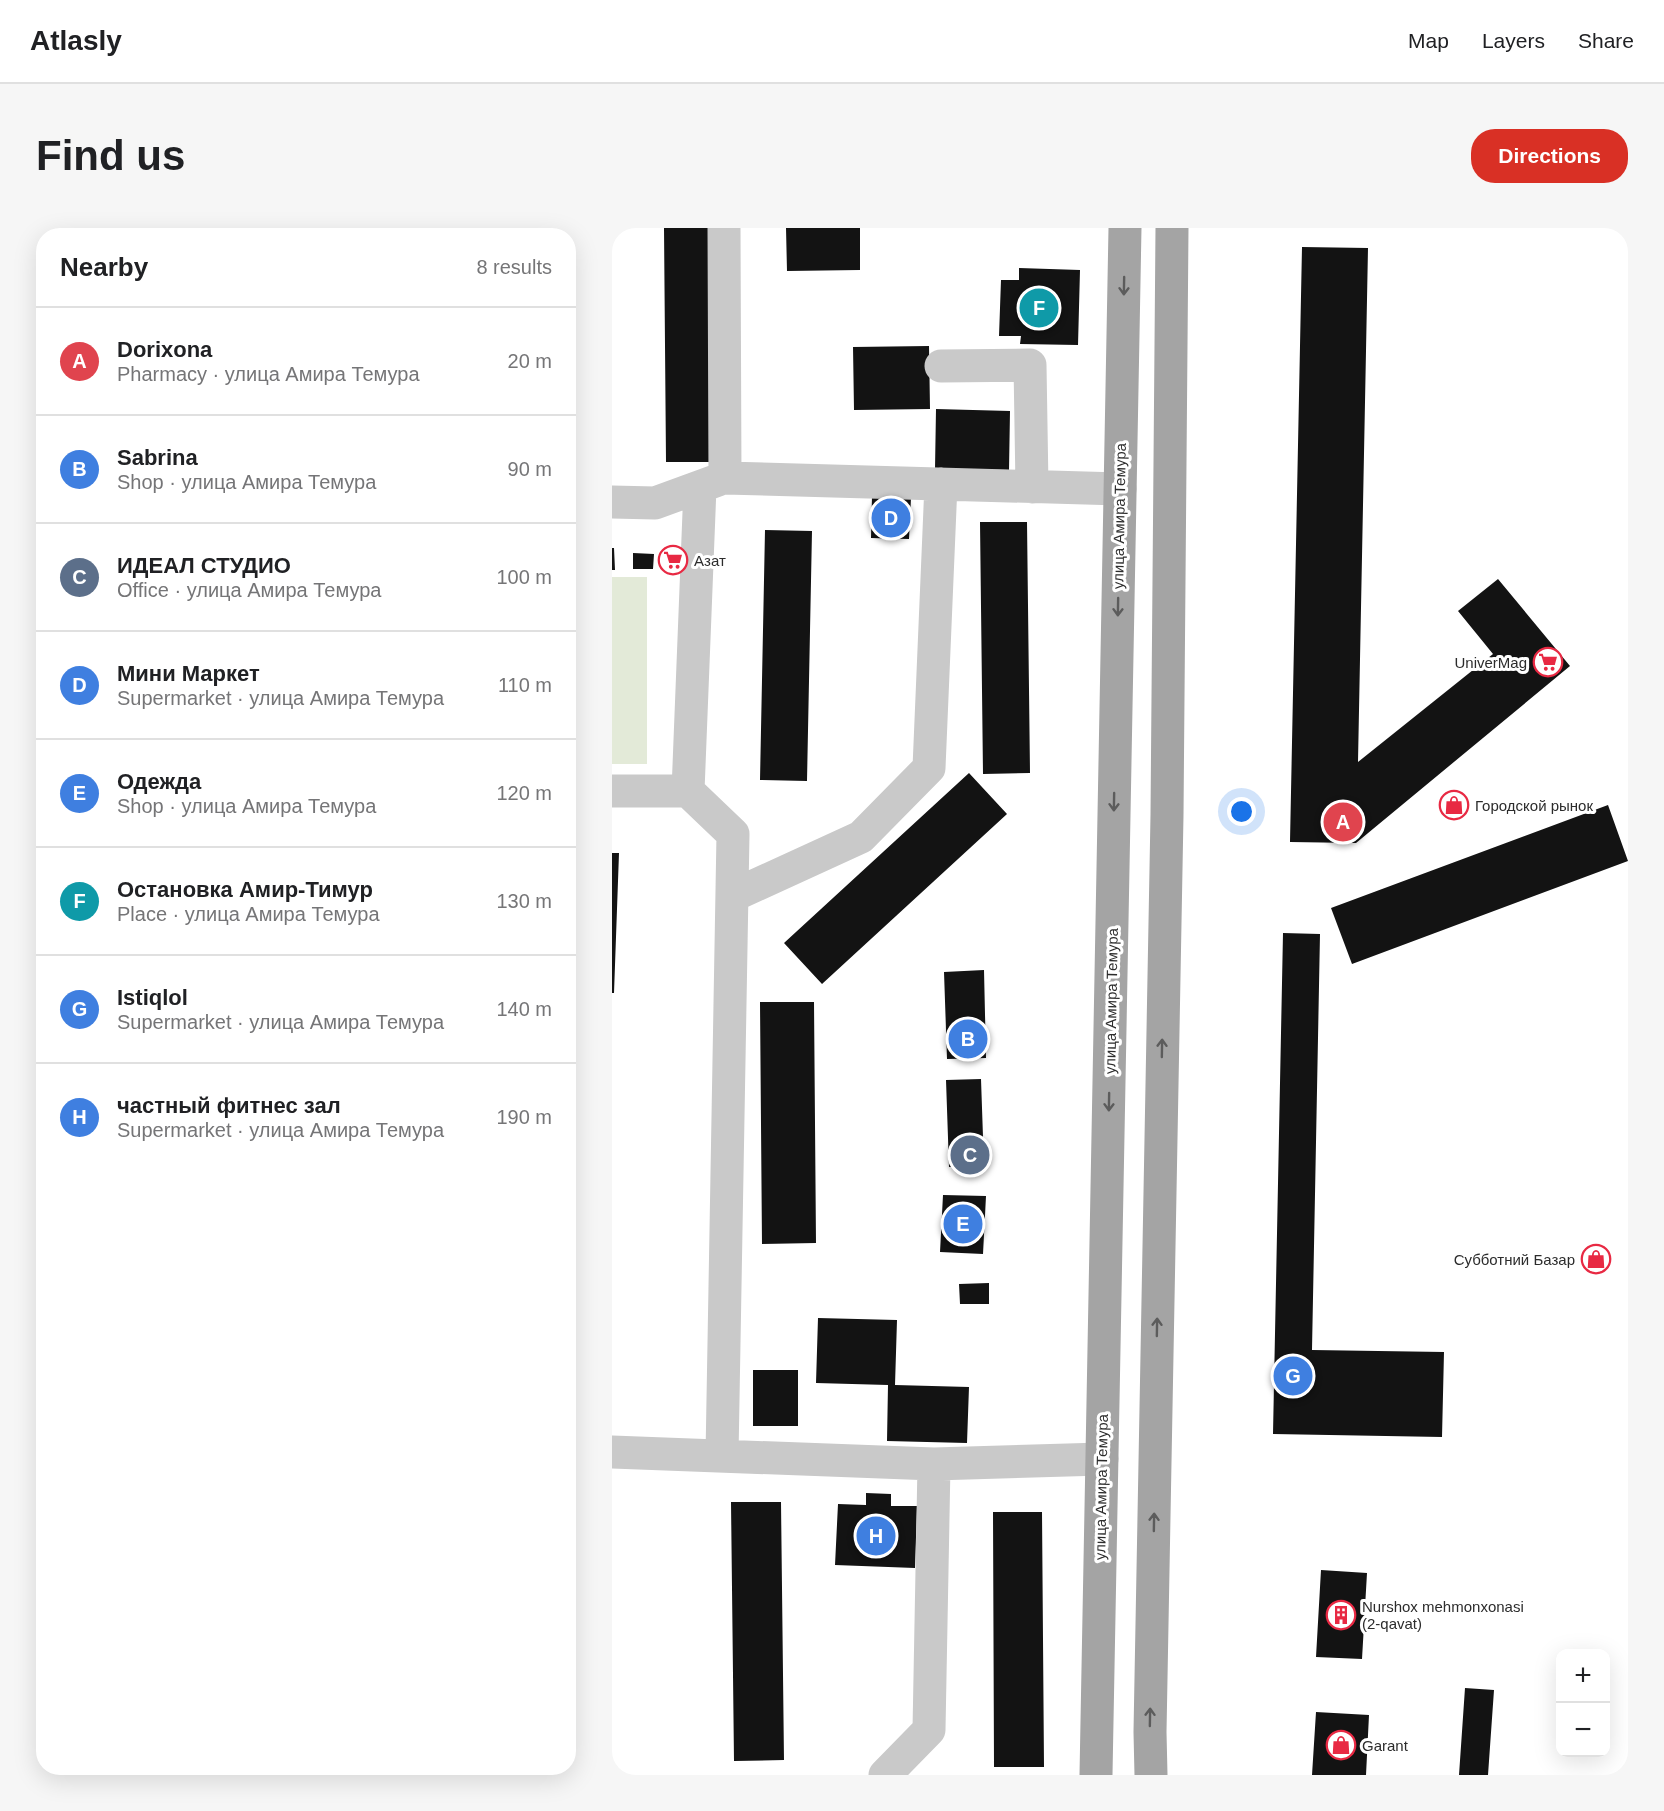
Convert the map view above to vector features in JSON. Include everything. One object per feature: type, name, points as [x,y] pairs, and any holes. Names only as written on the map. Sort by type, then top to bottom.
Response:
[{"type":"main road","name":"улица Амира Темура","points":[[1096,1775],[1125,228]]},
{"type":"main road","points":[[1151,1775],[1150,1720],[1166,837],[1172,228]]},
{"type":"main road","points":[[1114,837],[1166,837]]},
{"type":"lane","points":[[688,791],[712,482],[724,228]]},
{"type":"lane","points":[[940,366],[1030,365],[1032,487]]},
{"type":"lane","points":[[612,502],[656,503],[712,482],[941,484],[1120,489]]},
{"type":"lane","points":[[732,896],[861,837],[930,768],[941,484]]},
{"type":"lane","points":[[612,791],[688,791],[734,834],[722,1456]]},
{"type":"lane","points":[[612,1452],[934,1464],[1102,1459]]},
{"type":"lane","points":[[885,1775],[929,1730],[934,1464]]},
{"type":"green space","points":[[612,577],[647,577],[647,764],[612,764]]},
{"type":"building","points":[[664,228],[711,228],[713,462],[666,462]]},
{"type":"building","points":[[786,228],[860,228],[860,270],[787,271]]},
{"type":"building","points":[[1302,247],[1368,248],[1358,762],[1493,654],[1458,611],[1498,579],[1570,666],[1356,843],[1290,842]]},
{"type":"building","points":[[1019,268],[1080,270],[1078,345],[1020,344],[1021,336],[999,336],[1001,280],[1019,280]]},
{"type":"building","points":[[929,346],[930,409],[854,410],[853,347]]},
{"type":"building","points":[[936,409],[1010,411],[1009,470],[935,469]]},
{"type":"building","points":[[872,496],[911,498],[909,539],[871,538]]},
{"type":"building","points":[[980,522],[1027,522],[1030,773],[983,774]]},
{"type":"building","points":[[765,530],[812,531],[807,781],[760,780]]},
{"type":"building","points":[[612,548],[614,548],[615,570],[612,570]]},
{"type":"building","name":"Азат","points":[[661,551],[685,551],[684,569],[660,568]]},
{"type":"building","points":[[633,553],[654,554],[653,569],[633,569]]},
{"type":"building","points":[[969,773],[1007,814],[822,984],[784,943]]},
{"type":"building","points":[[1608,805],[1628,861],[1352,964],[1331,908]]},
{"type":"building","points":[[612,853],[619,853],[614,993],[612,993]]},
{"type":"building","points":[[1283,933],[1320,934],[1312,1350],[1444,1352],[1442,1437],[1273,1434]]},
{"type":"building","points":[[984,970],[986,1058],[947,1059],[944,972]]},
{"type":"building","points":[[760,1002],[814,1002],[816,1243],[762,1244]]},
{"type":"building","points":[[981,1079],[984,1166],[949,1167],[946,1080]]},
{"type":"building","points":[[943,1195],[986,1196],[983,1254],[940,1252]]},
{"type":"building","points":[[989,1283],[989,1304],[960,1304],[959,1284]]},
{"type":"building","points":[[818,1318],[897,1320],[895,1385],[969,1387],[967,1443],[887,1441],[888,1385],[816,1383]]},
{"type":"building","points":[[753,1370],[798,1370],[798,1426],[753,1426]]},
{"type":"building","points":[[866,1493],[891,1494],[891,1506],[917,1506],[915,1568],[835,1565],[838,1504],[866,1505]]},
{"type":"building","points":[[731,1502],[781,1502],[784,1760],[734,1761]]},
{"type":"building","points":[[993,1512],[1042,1512],[1044,1767],[994,1767]]},
{"type":"building","name":"Nurshox mehmonxonasi (2-qavat)","points":[[1321,1570],[1367,1573],[1362,1659],[1316,1657]]},
{"type":"building","points":[[1465,1688],[1494,1690],[1488,1775],[1459,1775]]},
{"type":"building","name":"Garant","points":[[1316,1712],[1369,1715],[1366,1775],[1312,1775]]},
{"type":"place","name":"Остановка Амир-Тимур","points":[[1039,308]]},
{"type":"place","name":"Мини Маркет","points":[[891,518]]},
{"type":"place","name":"Азат","points":[[673,560]]},
{"type":"place","name":"UniverMag","points":[[1548,662]]},
{"type":"place","name":"Городской рынок","points":[[1454,805]]},
{"type":"place","name":"Dorixona","points":[[1343,822]]},
{"type":"place","name":"Sabrina","points":[[968,1039]]},
{"type":"place","name":"ИДЕАЛ СТУДИО","points":[[970,1155]]},
{"type":"place","name":"Одежда","points":[[963,1224]]},
{"type":"place","name":"Субботний Базар","points":[[1596,1259]]},
{"type":"place","name":"Istiqlol","points":[[1293,1376]]},
{"type":"place","name":"частный фитнес зал","points":[[876,1536]]},
{"type":"place","name":"Nurshox mehmonxonasi (2-qavat)","points":[[1341,1615]]},
{"type":"place","name":"Garant","points":[[1341,1745]]}]
